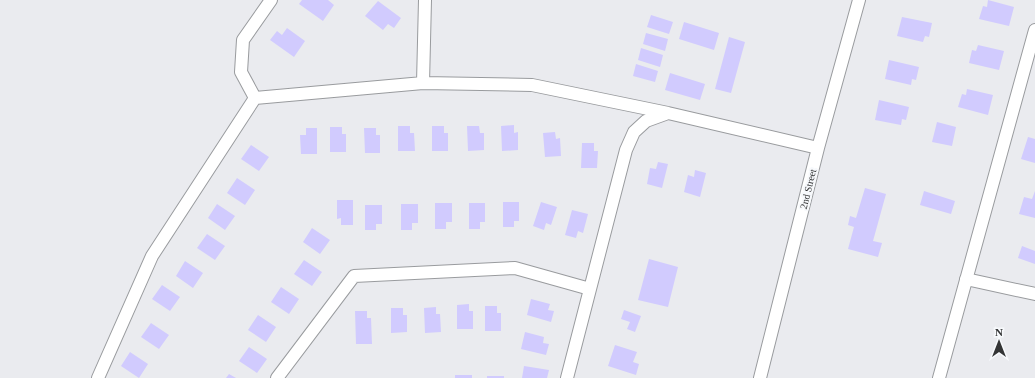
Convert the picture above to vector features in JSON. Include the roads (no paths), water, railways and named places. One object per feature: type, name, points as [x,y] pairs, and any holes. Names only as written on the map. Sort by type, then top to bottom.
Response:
[{"type":"street","points":[[255,98],[241,72],[243,40],[271,0]]},
{"type":"street","points":[[424,83],[425,0]]},
{"type":"street","name":"2nd Street","points":[[760,378],[818,148],[859,0]]},
{"type":"street","points":[[939,378],[1035,30]]},
{"type":"street","points":[[255,98],[424,83],[532,85],[668,113],[818,148]]},
{"type":"street","points":[[98,378],[152,256],[255,98]]},
{"type":"street","points":[[567,378],[626,150],[634,132],[646,121],[668,113]]},
{"type":"street","points":[[277,378],[354,276],[515,268],[590,289]]},
{"type":"street","points":[[966,279],[1035,294]]}]
